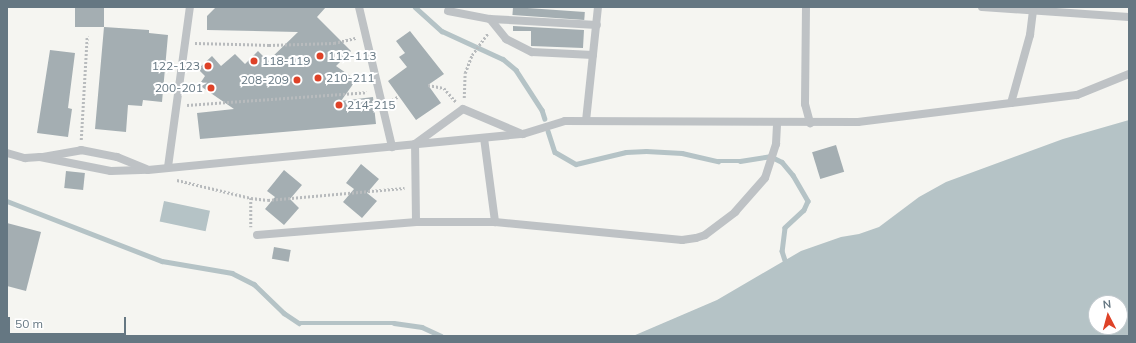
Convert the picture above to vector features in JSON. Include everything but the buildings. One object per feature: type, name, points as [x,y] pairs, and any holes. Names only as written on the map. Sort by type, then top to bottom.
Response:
[{"type":"lane","points":[[168,167],[190,7]]},
{"type":"lane","points":[[359,7],[392,147]]},
{"type":"lane","points":[[586,121],[598,7]]},
{"type":"lane","points":[[806,7],[805,104],[810,123]]},
{"type":"lane","points":[[982,7],[1129,17]]},
{"type":"lane","points":[[448,11],[490,19],[597,25]]},
{"type":"lane","points":[[1011,103],[1030,35],[1033,11]]},
{"type":"lane","points":[[490,19],[506,39],[532,52],[593,55]]},
{"type":"lane","points":[[40,157],[111,172],[148,170],[523,134],[565,121],[777,123],[858,122],[1077,95],[1129,74]]},
{"type":"lane","points":[[415,144],[463,109],[523,134]]},
{"type":"lane","points":[[257,235],[416,222],[495,222],[682,240],[696,238],[705,235],[735,212],[765,178],[776,144],[777,123]]},
{"type":"lane","points":[[484,138],[495,222]]},
{"type":"lane","points":[[415,144],[416,222]]},
{"type":"lane","points":[[7,153],[25,158],[81,150],[117,157],[148,170]]},
{"type":"path","points":[[81,150],[87,36]]},
{"type":"path","points":[[185,42],[269,45],[334,43],[367,36]]},
{"type":"path","points":[[463,109],[465,73],[472,55],[484,36]]},
{"type":"path","points":[[428,86],[444,88],[463,109]]},
{"type":"path","points":[[176,105],[201,105],[380,91]]},
{"type":"path","points":[[174,179],[251,198],[268,200],[415,187]]},
{"type":"path","points":[[251,198],[251,226],[257,235]]},
{"type":"shaded area","points":[[1129,120],[1129,336],[633,336],[717,300],[801,251],[841,237],[859,234],[879,227],[919,197],[946,182],[1063,139]]},
{"type":"shaded area","points":[[164,201],[210,211],[206,231],[160,222]]},
{"type":"waterway","points":[[415,7],[442,31],[503,59],[516,70],[542,110],[545,119]]},
{"type":"waterway","points":[[548,131],[555,152],[576,164],[626,152],[646,151],[682,153],[718,161],[740,161],[770,156],[782,162],[793,175],[808,201],[804,210],[785,228],[782,251],[785,260]]},
{"type":"waterway","points":[[7,201],[162,261],[232,273],[254,284],[284,313],[299,323],[394,323],[422,327],[441,336]]},
{"type":"place","name":"112-113","points":[[320,56]]},
{"type":"place","name":"118-119","points":[[254,61]]},
{"type":"place","name":"122-123","points":[[208,66]]},
{"type":"place","name":"210-211","points":[[318,78]]},
{"type":"place","name":"208-209","points":[[297,80]]},
{"type":"place","name":"200-201","points":[[211,88]]},
{"type":"place","name":"214-215","points":[[339,105]]}]
